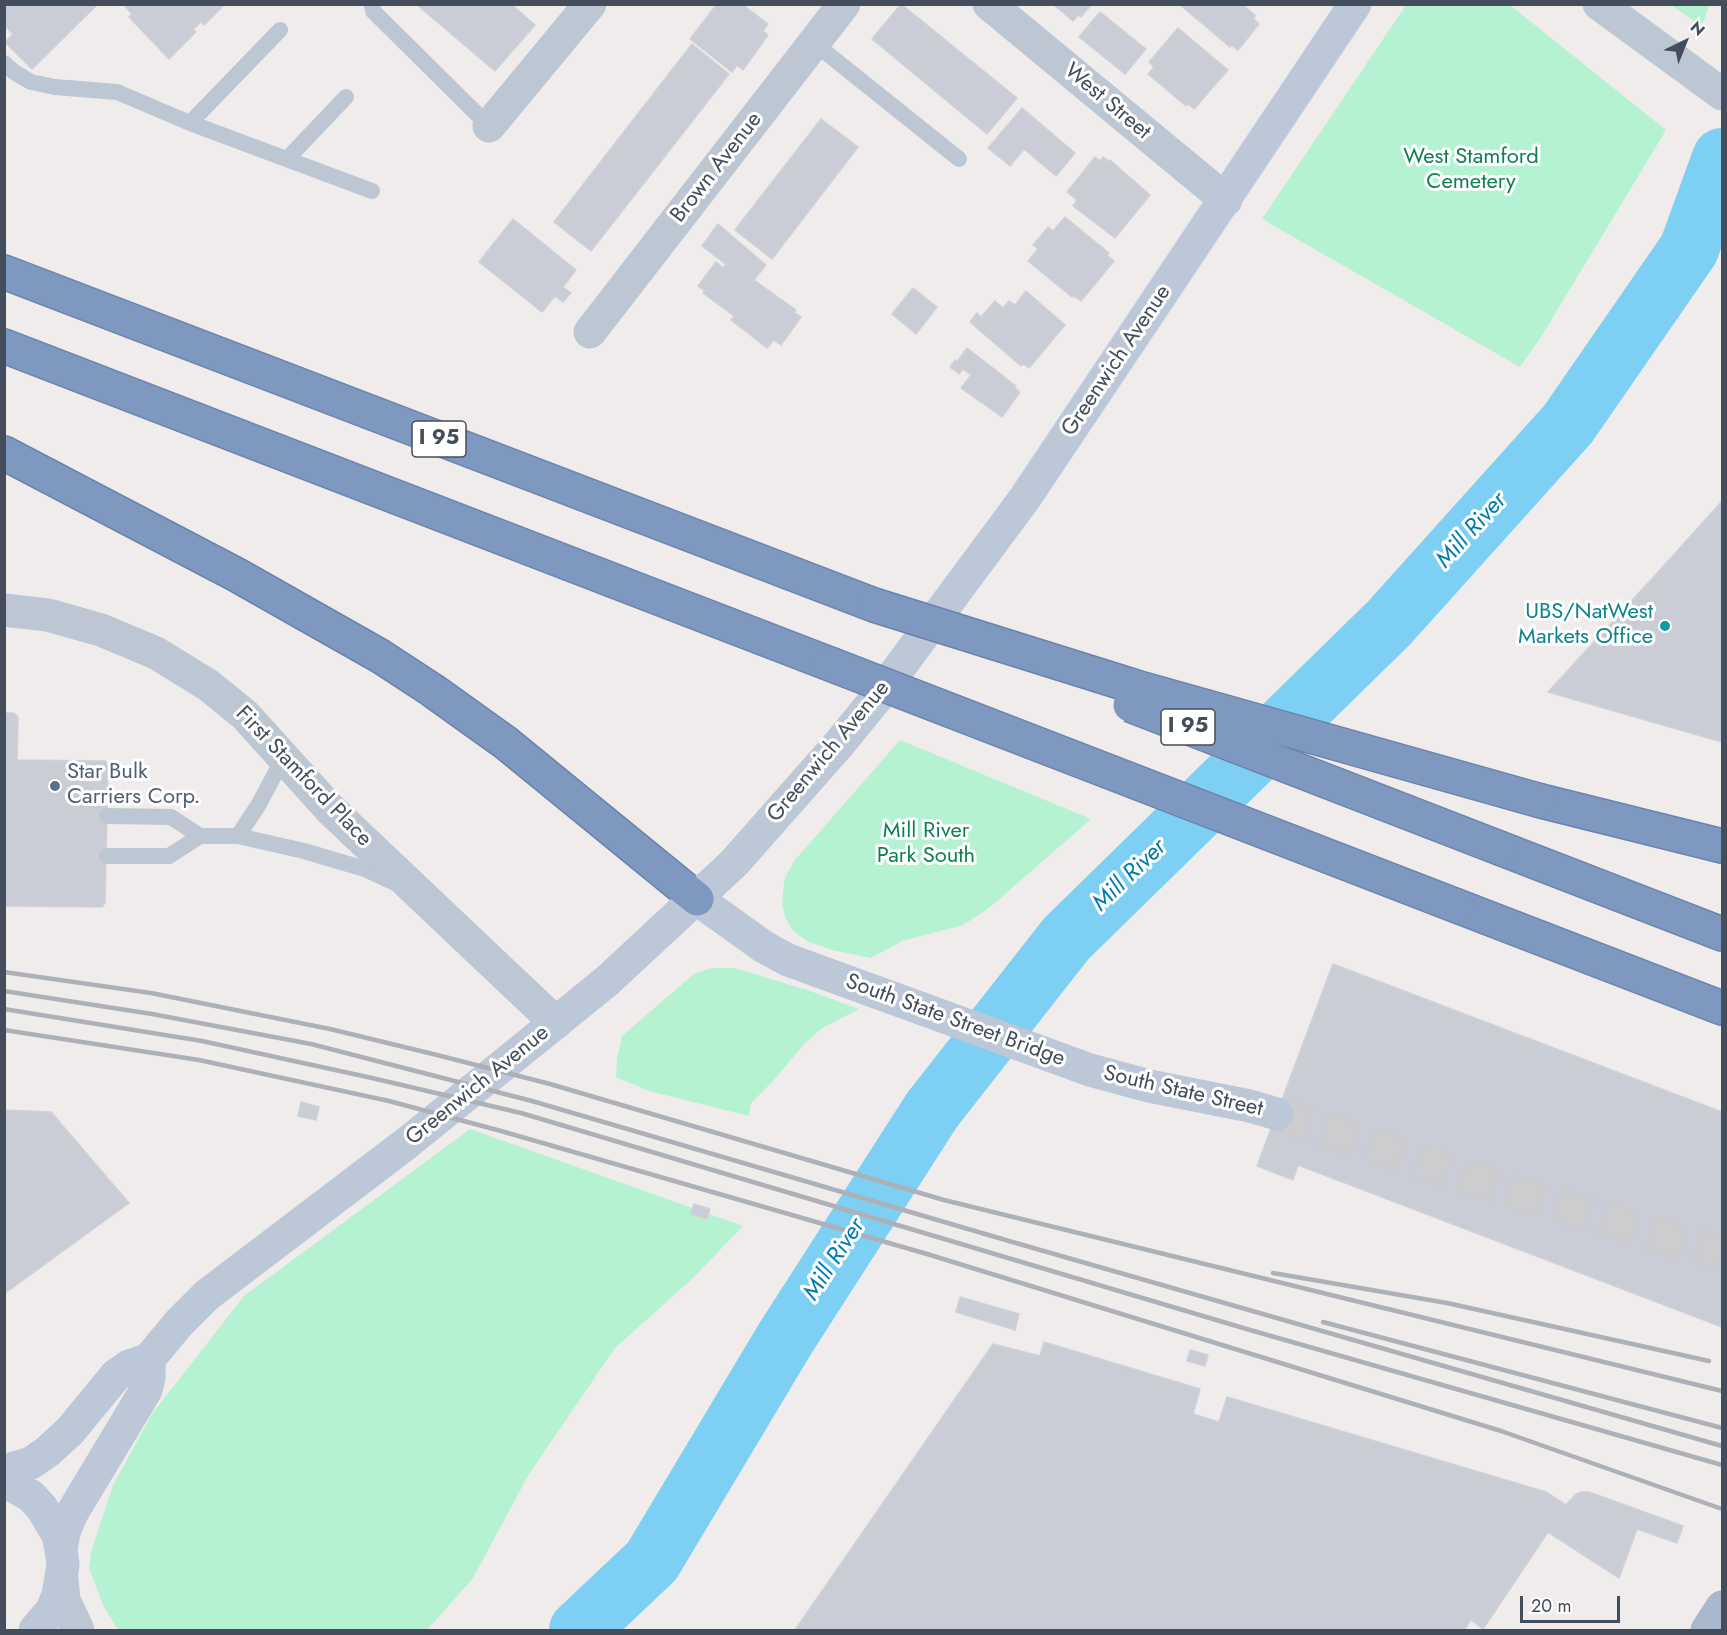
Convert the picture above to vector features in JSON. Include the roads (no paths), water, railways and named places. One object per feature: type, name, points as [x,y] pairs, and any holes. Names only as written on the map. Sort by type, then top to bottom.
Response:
[{"type":"highway","name":"I 95","points":[[4,272],[874,605],[1722,934]]},
{"type":"highway","points":[[4,346],[1722,1008]]},
{"type":"highway","points":[[4,453],[237,575],[380,656],[506,743],[697,899]]},
{"type":"highway","points":[[874,605],[1136,687],[1541,801],[1722,846]]},
{"type":"main road","name":"Greenwich Avenue","points":[[4,1471],[30,1463],[47,1452],[70,1431],[116,1375],[129,1366],[149,1359],[179,1323],[207,1295],[399,1150],[556,1023],[607,981],[734,863],[839,744],[918,645],[1025,498],[1355,4]]},
{"type":"main road","name":"South State Street Bridge","points":[[697,899],[764,947],[788,960],[1090,1070]]},
{"type":"main road","name":"South State Street","points":[[1090,1070],[1149,1086],[1250,1106],[1276,1114]]},
{"type":"main road","points":[[35,1630],[52,1610],[62,1565],[64,1532],[72,1513],[146,1390],[149,1378],[149,1359]]},
{"type":"main road","points":[[4,1481],[31,1496],[42,1508],[57,1535],[62,1565]]},
{"type":"main road","points":[[1707,1630],[1722,1607]]},
{"type":"street","name":"Brown Avenue","points":[[590,332],[844,4]]},
{"type":"street","name":"West Street","points":[[989,4],[1226,200]]},
{"type":"street","points":[[1599,4],[1722,94]]},
{"type":"street","points":[[489,126],[577,9]]},
{"type":"street","name":"First Stamford Place","points":[[4,610],[48,615],[78,622],[123,638],[156,653],[208,685],[245,715],[330,808],[556,1023]]},
{"type":"street","points":[[62,1565],[64,1600],[78,1630]]},
{"type":"lane","points":[[372,4],[373,11],[489,126]]},
{"type":"lane","points":[[190,123],[280,30]]},
{"type":"lane","points":[[814,43],[959,159]]},
{"type":"lane","points":[[4,63],[31,82],[55,87],[117,92],[190,123],[372,191]]},
{"type":"lane","points":[[287,159],[346,97]]},
{"type":"lane","points":[[238,836],[260,804],[284,757]]},
{"type":"lane","points":[[107,816],[171,817],[200,836]]},
{"type":"lane","points":[[107,856],[169,856],[200,836],[238,836],[304,851],[365,869],[420,894]]},
{"type":"waterway","name":"Mill River","points":[[579,1630],[652,1561],[785,1339],[932,1110],[1066,939],[1389,623],[1568,424],[1689,249],[1722,158]]},
{"type":"tunnel","points":[[1277,1114],[1509,1190],[1722,1254]]},
{"type":"railway","points":[[4,972],[151,993],[330,1029],[437,1055],[550,1084],[944,1200],[1722,1391]]},
{"type":"railway","points":[[4,991],[152,1014],[311,1044],[532,1101],[1722,1446]]},
{"type":"railway","points":[[4,1009],[202,1041],[521,1113],[1250,1330],[1722,1465]]},
{"type":"railway","points":[[4,1030],[199,1060],[389,1101],[501,1131],[927,1254],[1501,1431],[1722,1509]]},
{"type":"railway","points":[[1273,1273],[1447,1303],[1709,1361]]},
{"type":"railway","points":[[1323,1322],[1722,1428]]},
{"type":"place","name":"UBS/NatWest Markets Office","points":[[1665,626]]},
{"type":"place","name":"Star Bulk Carriers Corp.","points":[[55,786]]},
{"type":"park label","name":"West Stamford Cemetery","points":[[1471,170]]},
{"type":"park label","name":"Mill River Park South","points":[[926,844]]}]
